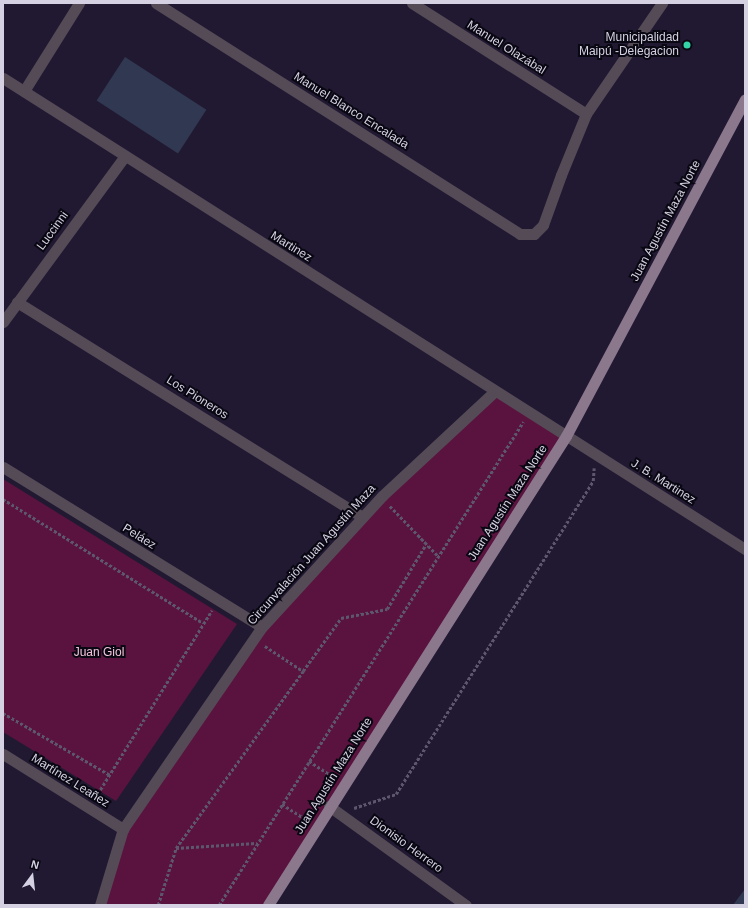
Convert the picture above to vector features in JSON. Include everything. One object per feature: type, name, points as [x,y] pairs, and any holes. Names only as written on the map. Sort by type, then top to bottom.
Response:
[{"type":"main road","name":"Juan Agustín Maza Norte","points":[[268,905],[329,806],[566,436],[745,100]]},
{"type":"street","points":[[24,91],[79,3]]},
{"type":"street","name":"Manuel Blanco Encalada","points":[[156,3],[520,234],[534,234],[543,225],[561,175],[586,114]]},
{"type":"street","name":"Manuel Olazábal","points":[[412,3],[586,114]]},
{"type":"street","points":[[586,114],[662,3]]},
{"type":"street","name":"Martinez","points":[[3,78],[124,157],[494,392],[566,436]]},
{"type":"street","name":"Luccinni","points":[[3,322],[124,157]]},
{"type":"street","name":"Los Pioneros","points":[[17,302],[363,517]]},
{"type":"street","name":"Circunvalación Juan Agustín Maza","points":[[100,905],[123,829],[262,627],[382,496],[494,392]]},
{"type":"street","name":"J. B. Martinez","points":[[566,436],[745,549]]},
{"type":"street","name":"Peláez","points":[[3,467],[217,601],[262,627]]},
{"type":"street","name":"Martínez Leañez","points":[[3,754],[123,829]]},
{"type":"street","name":"Dionisio Herrero","points":[[329,806],[466,905]]},
{"type":"path","points":[[220,905],[309,761],[529,413]]},
{"type":"path","points":[[339,813],[396,794],[593,481],[595,454]]},
{"type":"path","points":[[382,496],[439,556]]},
{"type":"path","points":[[3,499],[203,623]]},
{"type":"path","points":[[158,905],[176,848],[342,618],[388,609],[426,544]]},
{"type":"path","points":[[90,808],[217,601]]},
{"type":"path","points":[[254,639],[303,671]]},
{"type":"path","points":[[3,712],[110,775]]},
{"type":"path","points":[[309,761],[344,783]]},
{"type":"path","points":[[282,804],[317,826]]},
{"type":"path","points":[[176,848],[258,843]]},
{"type":"green space","points":[[494,392],[566,436],[268,905],[100,905],[123,829],[254,639],[382,496]]},
{"type":"green space","name":"Juan Giol","points":[[3,479],[237,624],[116,801],[3,732]]},
{"type":"building","points":[[125,57],[206,110],[178,153],[97,101]]},
{"type":"building","points":[[745,889],[745,905],[733,905]]},
{"type":"place","name":"Municipalidad Maipú -Delegacion","points":[[687,45]]}]
